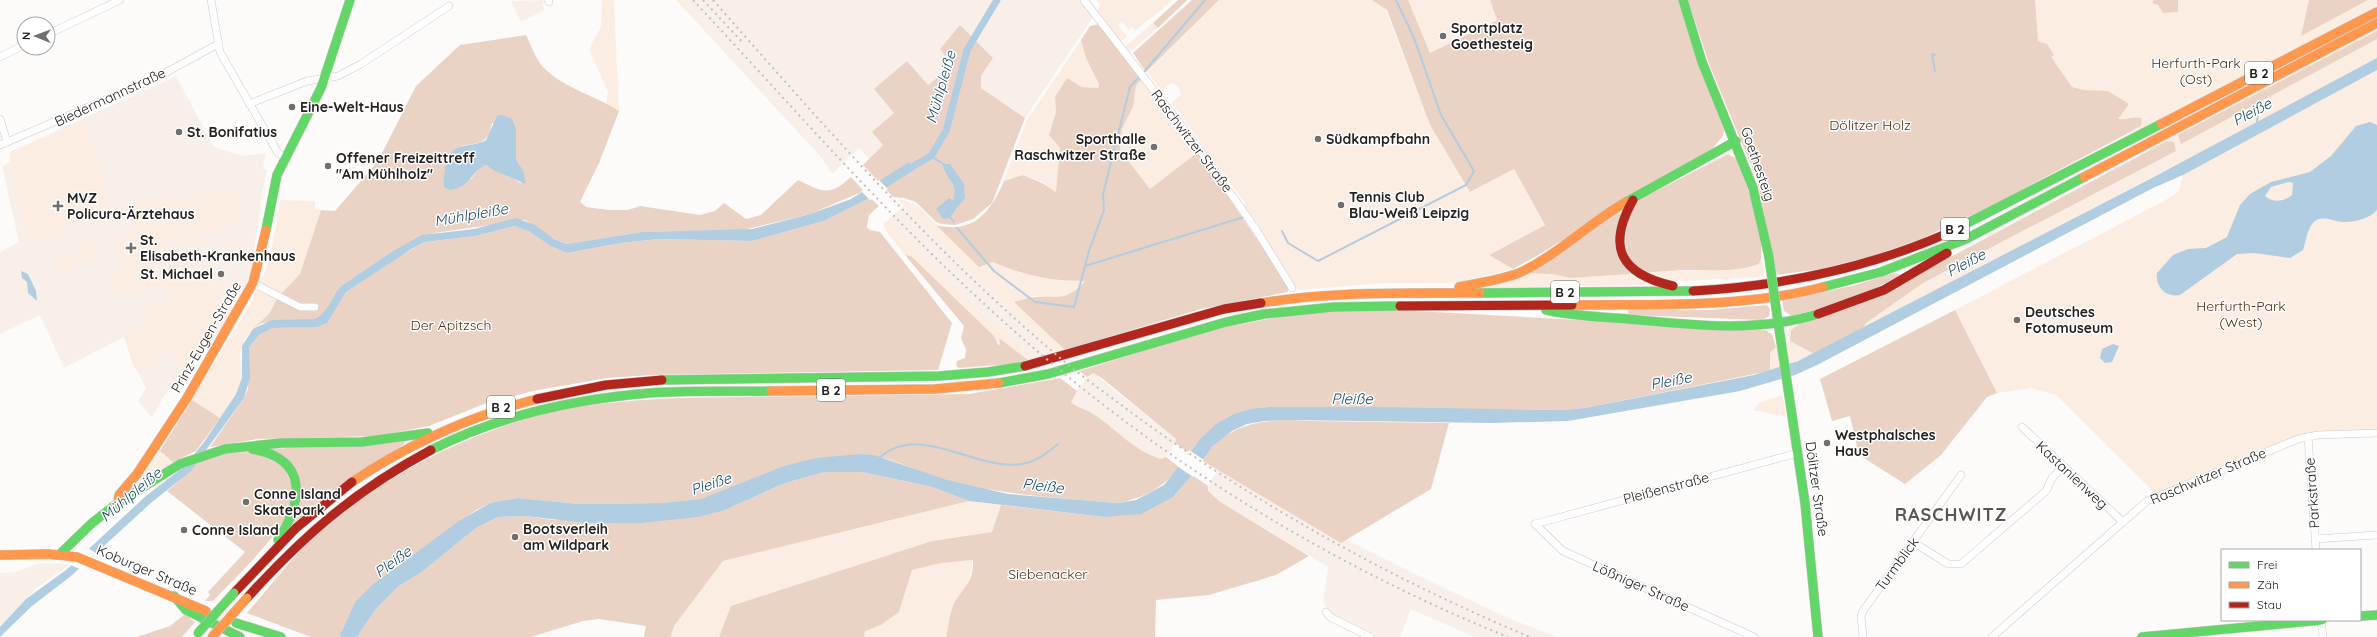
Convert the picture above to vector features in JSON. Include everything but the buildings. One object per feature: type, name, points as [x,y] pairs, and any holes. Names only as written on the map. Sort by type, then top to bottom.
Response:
[{"type":"main road","name":"Prinz-Eugen-Straße","points":[[60,554],[92,523],[118,503],[130,491],[137,474],[187,398],[253,283],[261,258],[277,175],[324,80],[350,0]]},
{"type":"main road","name":"Goethesteig","points":[[1683,0],[1702,62],[1736,141],[1753,188],[1769,257],[1782,344]]},
{"type":"main road","name":"B 2","points":[[196,635],[268,556],[306,519],[339,492],[386,460],[442,430],[477,416],[517,403],[563,391],[609,383],[654,380],[939,376],[988,372],[1038,364],[1206,313],[1240,306],[1332,294],[1426,292],[1703,291],[1745,288],[1808,278],[1896,254],[1969,223],[2377,12]]},
{"type":"main road","name":"B 2","points":[[212,637],[247,598],[317,526],[345,504],[386,475],[420,456],[468,433],[515,416],[554,406],[604,397],[650,393],[935,389],[990,385],[1048,374],[1173,336],[1226,322],[1264,314],[1341,306],[1672,304],[1763,298],[1816,289],[1881,272],[1966,238],[2377,23]]},
{"type":"main road","points":[[1426,292],[1483,282],[1518,272],[1547,256],[1605,214],[1736,141]]},
{"type":"main road","points":[[1635,198],[1625,211],[1619,240],[1625,260],[1633,271],[1650,281],[1703,291]]},
{"type":"main road","points":[[1521,305],[1559,313],[1696,324],[1779,323],[1825,312],[1865,297],[1932,263],[1966,238]]},
{"type":"main road","name":"Dölitzer Straße","points":[[1782,344],[1806,510],[1818,637]]},
{"type":"main road","points":[[118,503],[180,464],[211,452],[233,447],[281,443],[362,442],[442,430]]},
{"type":"main road","points":[[233,447],[261,450],[273,454],[287,467],[296,485],[296,505],[291,518],[268,556]]},
{"type":"main road","name":"Koburger Straße","points":[[0,555],[60,554],[77,557],[174,596],[206,611]]},
{"type":"main road","points":[[174,596],[186,610],[240,637]]},
{"type":"main road","points":[[2361,616],[2377,615]]},
{"type":"main road","points":[[2142,637],[2311,621]]},
{"type":"main road","points":[[236,623],[281,637]]},
{"type":"street","points":[[56,30],[120,0]]},
{"type":"street","points":[[211,0],[220,52],[278,153],[285,158]]},
{"type":"street","name":"Raschwitzer Straße","points":[[1084,0],[1142,74],[1232,194],[1292,288]]},
{"type":"street","points":[[249,104],[307,81],[324,80],[338,76],[361,64],[449,6]]},
{"type":"street","name":"Biedermannstraße","points":[[0,145],[150,81],[218,44]]},
{"type":"street","points":[[0,57],[16,49]]},
{"type":"street","points":[[0,119],[8,142]]},
{"type":"street","points":[[253,283],[300,307],[315,307]]},
{"type":"street","name":"Kastanienweg","points":[[2022,427],[2123,522]]},
{"type":"street","name":"Raschwitzer Straße","points":[[1992,637],[2147,500],[2308,437],[2377,433]]},
{"type":"street","name":"Parkstraße","points":[[2308,437],[2316,549]]},
{"type":"street","name":"Pleißenstraße","points":[[1535,524],[1798,452]]},
{"type":"street","points":[[1913,542],[1948,564],[1960,564],[2046,490],[2052,478],[2063,467]]},
{"type":"street","name":"Turmblick","points":[[1863,637],[1861,616],[1863,612],[1961,475]]},
{"type":"street","name":"Lößniger Straße","points":[[1535,524],[1563,550],[1754,637]]},
{"type":"street","points":[[2316,539],[2377,534]]},
{"type":"street","points":[[1326,612],[1330,617],[1370,637]]},
{"type":"street","points":[[2322,621],[2323,637]]},
{"type":"shaded area","points":[[543,0],[544,3],[542,4],[545,10],[521,22],[511,1]]},
{"type":"shaded area","points":[[676,0],[1084,0],[1095,14],[1025,118],[981,88],[981,76],[993,58],[960,26],[953,65],[928,85],[874,89],[894,113],[883,145],[869,159],[859,148],[832,174],[820,156]]},
{"type":"shaded area","name":"St. Elisabeth-Krankenhaus","points":[[176,76],[214,147],[243,156],[266,153],[263,169],[267,170],[262,194],[250,280],[233,300],[232,310],[220,331],[164,396],[152,418],[138,401],[146,388],[130,357],[124,337],[64,368],[40,315],[0,334],[0,252],[19,242],[2,166],[10,162],[10,152]]},
{"type":"shaded area","points":[[908,202],[919,207],[1065,350],[1028,360],[883,224]]},
{"type":"shaded area","points":[[1093,373],[1176,439],[1166,457],[1162,459],[1146,455],[1089,412],[1076,407],[1071,402],[1072,397],[1090,374]]},
{"type":"shaded area","points":[[1221,470],[1347,540],[1423,578],[1508,618],[1557,637],[1474,637],[1411,609],[1400,637],[1370,637],[1326,612],[1328,609],[1323,602],[1328,567],[1219,501],[1207,491],[1208,486],[1217,471]]},
{"type":"shaded area","points":[[40,563],[70,564],[38,587],[0,627],[0,573],[15,572]]},
{"type":"green space","points":[[602,0],[614,0],[619,111],[606,103],[608,92],[589,49],[601,26]]},
{"type":"green space","points":[[1096,0],[1173,0],[1135,31],[1132,27],[1129,30],[1122,22],[1118,25],[1127,37],[1120,42],[1098,11],[1100,4]]},
{"type":"green space","points":[[1178,0],[1187,0],[1158,28],[1153,23]]},
{"type":"green space","points":[[1192,0],[1219,0],[1146,72],[1133,53]]},
{"type":"green space","name":"Südkampfbahn","points":[[1219,0],[1382,0],[1430,125],[1470,192],[1514,169],[1545,225],[1489,255],[1513,269],[1457,283],[1386,283],[1298,290],[1253,217],[1251,218],[1244,208],[1245,203],[1171,102],[1181,95],[1178,88],[1171,83],[1162,91],[1147,72]]},
{"type":"green space","points":[[1372,0],[1408,0],[1430,53],[1497,20],[1490,0],[1678,0],[1701,72],[1724,130],[1723,136],[1713,148],[1513,269],[1489,255],[1545,225],[1514,169],[1470,192],[1430,125],[1387,10]]},
{"type":"green space","name":"Sportplatz Goethesteig","points":[[1408,0],[1490,0],[1497,19],[1430,53]]},
{"type":"green space","points":[[1688,0],[2377,0],[2377,433],[2318,435],[2157,495],[2056,395],[2031,388],[1997,393],[1955,310],[2164,201],[2179,191],[2183,175],[2179,163],[1863,329],[1866,323],[1923,283],[1990,247],[2167,141],[2150,150],[2138,129],[1940,230],[1777,275],[1757,179],[1710,66]]},
{"type":"green space","name":"Dölitzer Holz","points":[[1688,0],[2035,0],[2038,41],[2047,44],[2054,55],[2051,57],[2072,87],[2084,90],[2108,91],[2129,104],[2118,119],[2136,117],[2142,118],[2141,126],[1999,202],[1921,239],[1869,257],[1821,269],[1777,275],[1757,179],[1710,66]]},
{"type":"green space","points":[[2154,0],[2178,0],[2178,12],[2163,13],[2158,5],[2152,3]]},
{"type":"green space","points":[[2309,0],[2368,0],[2301,36]]},
{"type":"green space","points":[[1153,23],[1158,28],[1129,53],[1124,47]]},
{"type":"green space","points":[[1099,24],[1142,79],[1136,85],[1133,107],[1122,129],[1120,150],[1150,189],[1198,152],[1288,285],[1288,292],[1201,309],[1065,350],[1014,302],[1033,297],[1057,297],[1067,295],[1073,292],[1085,281],[1038,277],[1016,271],[993,262],[979,267],[937,226],[956,227],[973,222],[992,204],[1004,181],[1023,175],[1042,183],[1056,192],[1060,148],[1049,135],[1056,112],[1055,97],[1067,78],[1082,87],[1098,88],[1099,84],[1086,58],[1081,40],[1090,26]]},
{"type":"green space","points":[[960,25],[993,58],[981,76],[981,88],[1025,118],[992,203],[973,219],[955,225],[936,222],[916,202],[904,198],[893,197],[863,165],[883,145],[872,132],[894,113],[874,89],[907,61],[928,85],[953,65],[940,49]]},
{"type":"green space","points":[[2377,31],[2377,39],[2181,144],[2178,135]]},
{"type":"green space","points":[[526,35],[539,61],[552,75],[571,87],[610,105],[619,111],[599,163],[580,202],[586,207],[609,210],[628,210],[640,206],[700,215],[715,211],[724,203],[746,219],[761,215],[798,180],[820,190],[831,190],[837,188],[851,177],[864,191],[810,214],[743,230],[642,232],[568,244],[554,239],[525,220],[434,233],[391,252],[341,286],[322,316],[316,319],[262,323],[253,329],[269,314],[278,297],[300,274],[321,210],[335,211],[378,161],[416,86],[460,45]],"holes":[[[492,123],[516,129],[516,159],[523,170],[521,183],[486,165],[480,167],[470,180],[461,146],[478,143],[485,139]]]},
{"type":"green space","points":[[1081,40],[1086,58],[1100,84],[1097,88],[1082,87],[1055,97],[1056,112],[1049,135],[1060,148],[1056,192],[1042,182],[1023,175],[1004,181],[1026,122]]},
{"type":"green space","points":[[1142,79],[1198,152],[1150,189],[1120,150],[1122,129],[1133,107],[1136,85]]},
{"type":"green space","points":[[85,122],[99,157],[96,158],[110,187],[105,193],[109,206],[102,207],[93,214],[30,244],[10,152]]},
{"type":"green space","points":[[2167,141],[2174,142],[2176,151],[1923,283],[1866,323],[1863,329],[1814,354],[1790,341],[1791,330],[1799,324],[1930,268]]},
{"type":"green space","points":[[1728,154],[1737,159],[1755,212],[1761,243],[1759,264],[1751,267],[1734,269],[1641,273],[1629,257],[1626,248],[1626,230],[1635,202]]},
{"type":"green space","points":[[210,191],[240,193],[237,223],[223,224],[217,228],[213,234],[168,238],[172,250],[194,251],[204,261],[207,282],[231,306],[230,316],[186,371],[164,351],[160,355],[157,352],[150,358],[152,361],[142,368],[135,369],[124,336],[144,326],[149,314],[147,308],[158,309],[158,304],[172,305],[174,296],[167,295],[164,288],[149,287],[147,293],[122,293],[110,295],[110,278],[127,269],[109,231],[111,229],[114,236],[126,237],[131,223],[129,217],[129,207],[147,199],[150,206],[173,198],[175,202]]},
{"type":"green space","name":"Der Apitzsch","points":[[870,198],[879,206],[869,215],[867,227],[870,230],[880,232],[952,323],[938,370],[651,375],[607,378],[533,391],[484,404],[429,426],[377,436],[257,439],[210,447],[244,398],[248,389],[249,348],[259,335],[273,328],[306,327],[332,314],[346,292],[395,259],[425,242],[476,236],[515,226],[530,232],[550,246],[567,253],[621,243],[659,239],[752,241],[824,221]]},
{"type":"green space","points":[[898,199],[906,201],[928,216],[979,267],[993,262],[1038,277],[1085,281],[1071,293],[1058,298],[1034,296],[1014,302],[1065,350],[1057,352],[964,266]]},
{"type":"green space","points":[[280,200],[315,201],[315,209],[321,210],[300,274],[278,297],[269,314],[244,339],[240,355],[242,378],[240,386],[220,418],[192,400],[242,318],[260,284],[271,250]]},
{"type":"green space","points":[[1620,210],[1630,274],[1570,278],[1552,274],[1523,273]]},
{"type":"green space","points":[[888,220],[975,307],[1036,358],[1028,360],[999,339],[1000,345],[994,336],[911,256],[905,255],[886,231],[883,224]]},
{"type":"green space","points":[[90,241],[97,256],[79,263],[80,258],[73,249]]},
{"type":"green space","points":[[70,251],[71,261],[75,265],[61,271],[55,258]]},
{"type":"green space","points":[[905,255],[911,256],[994,336],[998,344],[1000,345],[999,338],[1028,360],[1010,364],[959,368],[956,366],[957,361],[965,358],[966,349],[961,339],[964,326]]},
{"type":"green space","points":[[1762,258],[1764,276],[1757,277],[1667,282],[1641,273],[1752,267],[1759,264]]},
{"type":"green space","points":[[1523,273],[1552,274],[1570,278],[1630,274],[1647,285],[1488,288],[1488,284]]},
{"type":"green space","points":[[1894,273],[1902,275],[1852,299],[1792,316],[1784,311],[1782,300],[1852,286]]},
{"type":"green space","points":[[1767,305],[1770,309],[1769,316],[1762,320],[1629,315],[1628,310],[1710,310]]},
{"type":"green space","points":[[1379,309],[1765,330],[1772,334],[1776,347],[1770,353],[1770,371],[1584,408],[1562,410],[1268,407],[1255,409],[1233,416],[1214,427],[1189,453],[1175,443],[1176,439],[1103,379],[1093,373],[1087,377],[1079,371],[1215,329],[1290,315]]},
{"type":"green space","points":[[1955,310],[1997,393],[1987,397],[1941,455],[1905,484],[1859,455],[1850,416],[1832,421],[1820,379]]},
{"type":"green space","points":[[1799,324],[1791,330],[1796,344],[1814,354],[1770,371],[1770,353],[1776,347],[1790,341],[1786,330]]},
{"type":"green space","points":[[1060,378],[1077,391],[1071,402],[1073,404],[1099,418],[1133,445],[1161,459],[1166,457],[1179,467],[1166,481],[1152,491],[1145,495],[1118,503],[1033,495],[969,486],[937,478],[883,458],[861,454],[701,499],[661,503],[580,504],[518,498],[490,503],[476,510],[396,567],[355,602],[339,637],[311,637],[247,613],[313,538],[367,494],[431,457],[465,441],[533,417],[566,409],[594,405],[678,398],[969,394]]},
{"type":"green space","points":[[1783,395],[1786,417],[1753,410],[1760,402]]},
{"type":"green space","points":[[192,400],[220,418],[196,451],[173,462],[160,451]]},
{"type":"green space","points":[[1290,420],[1449,423],[1431,489],[1341,543],[1201,460],[1220,440],[1240,428],[1263,422]]},
{"type":"green space","points":[[405,441],[404,444],[291,525],[301,491],[271,449]]},
{"type":"green space","points":[[160,451],[173,462],[136,485]]},
{"type":"green space","points":[[250,452],[260,454],[285,468],[293,491],[291,504],[285,518],[275,534],[248,565],[213,601],[205,601],[210,595],[208,592],[245,552],[167,491],[197,463],[209,457],[223,454]]},
{"type":"green space","points":[[825,472],[862,472],[932,487],[969,501],[723,561],[674,626],[671,637],[644,637],[646,626],[599,619],[583,621],[531,637],[357,637],[375,610],[399,586],[422,572],[476,528],[498,517],[525,516],[554,520],[725,510],[785,483]]},
{"type":"green space","name":"Siebenacker","points":[[1192,475],[1208,486],[1208,491],[1219,501],[1309,556],[1276,575],[1209,595],[1156,600],[1155,637],[946,637],[952,609],[958,597],[969,582],[973,569],[973,560],[941,563],[912,570],[899,612],[881,625],[865,631],[864,637],[719,637],[731,606],[932,541],[992,532],[1001,505],[1104,517],[1173,497]]},
{"type":"green space","points":[[969,501],[1001,505],[993,532],[932,541],[732,606],[719,637],[671,637],[674,626],[723,561]]},
{"type":"green space","points":[[973,560],[967,588],[952,609],[946,637],[864,637],[865,631],[881,625],[899,612],[912,570],[941,563]]},
{"type":"green space","points":[[185,614],[195,622],[182,637],[137,637],[170,626]]},
{"type":"water","points":[[2377,58],[2377,70],[2183,175],[2153,188],[1819,364],[1795,375],[1740,391],[1568,421],[1491,423],[1290,420],[1265,421],[1247,424],[1232,431],[1212,447],[1192,475],[1173,497],[1141,514],[1104,517],[969,501],[932,487],[862,472],[825,472],[785,483],[725,510],[698,517],[641,523],[587,523],[525,516],[498,517],[476,528],[422,572],[399,586],[375,610],[357,637],[339,637],[355,602],[372,585],[459,521],[490,503],[506,500],[518,498],[580,504],[661,503],[701,499],[784,466],[816,458],[861,454],[874,455],[947,480],[1008,494],[1118,503],[1136,500],[1164,485],[1201,438],[1216,424],[1234,414],[1251,409],[1268,407],[1377,407],[1562,410],[1584,408],[1754,375],[1798,361],[2148,180]]},
{"type":"water","points":[[502,115],[512,119],[516,129],[516,159],[523,170],[526,184],[495,171],[486,165],[481,167],[463,186],[450,190],[444,187],[445,168],[449,157],[453,152],[462,146],[479,143],[486,140],[497,116]]},
{"type":"water","points":[[2370,122],[2377,125],[2377,210],[2374,213],[2363,219],[2350,222],[2324,219],[2317,220],[2309,229],[2303,250],[2290,258],[2254,253],[2237,254],[2180,295],[2170,295],[2162,290],[2158,283],[2157,273],[2173,255],[2188,249],[2206,248],[2227,237],[2240,205],[2250,194],[2271,182],[2310,172],[2331,156],[2356,126]],"holes":[[[2289,182],[2293,183],[2292,195],[2285,199],[2275,201],[2265,196],[2271,187]]]},
{"type":"water","points":[[909,162],[914,170],[870,198],[824,221],[752,241],[659,239],[621,243],[567,253],[550,246],[530,232],[515,226],[476,236],[425,242],[410,250],[346,292],[327,323],[317,327],[273,328],[259,335],[249,348],[250,378],[244,398],[191,471],[152,502],[71,576],[32,606],[0,637],[0,627],[26,599],[66,570],[147,495],[185,466],[204,442],[236,394],[242,378],[242,346],[253,329],[272,320],[315,319],[327,309],[341,286],[391,252],[422,235],[474,229],[516,218],[535,225],[554,239],[567,244],[642,232],[752,229],[810,214],[851,199]]},
{"type":"water","points":[[943,164],[950,164],[964,184],[965,198],[949,218],[943,219],[936,209],[949,198],[953,200],[955,189],[944,169]]},
{"type":"water","points":[[21,271],[28,274],[36,291],[37,301],[28,293],[27,282],[22,278]]},
{"type":"water","points":[[2113,344],[2119,346],[2112,362],[2105,363],[2100,358],[2102,349]]},
{"type":"pier","points":[[879,180],[888,189],[870,200],[861,191]]},
{"type":"pier","points":[[1189,450],[1204,460],[1193,477],[1177,466]]},
{"type":"pier","points":[[86,547],[96,553],[80,569],[70,565]]},
{"type":"waterway","name":"Mühlpleiße","points":[[903,172],[931,156],[946,131],[967,50],[997,0]]},
{"type":"waterway","points":[[1144,72],[1205,0]]},
{"type":"waterway","points":[[1282,231],[1288,243],[1318,261],[1466,185],[1474,171],[1441,115],[1414,38],[1396,0]]},
{"type":"waterway","points":[[1935,55],[1932,54],[1935,71]]},
{"type":"waterway","points":[[957,228],[994,271],[1035,302],[1074,307],[1089,251],[1104,210],[1103,194],[1130,87],[1140,76]]},
{"type":"waterway","name":"Pleiße","points":[[2257,122],[2259,105]]},
{"type":"waterway","points":[[931,156],[945,165]]},
{"type":"waterway","points":[[950,217],[954,222]]},
{"type":"waterway","points":[[1085,266],[1244,217]]},
{"type":"waterway","points":[[878,459],[894,448],[912,444],[948,450],[986,461],[1004,464],[1022,464],[1037,459],[1058,444]]},
{"type":"railway","points":[[693,0],[844,164],[922,244],[1003,321],[1059,370],[1118,416],[1179,460],[1306,540],[1372,575],[1440,608],[1508,637]]},
{"type":"railway","points":[[703,0],[743,43]]},
{"type":"railway","points":[[713,0],[839,141],[926,233],[1017,321],[1081,375],[1179,446],[1275,508],[1325,537],[1426,590],[1530,637]]},
{"type":"traffic: fast","points":[[266,230],[277,175],[321,88],[350,0]]},
{"type":"traffic: fast","points":[[1683,0],[1702,62],[1753,188],[1769,257]]},
{"type":"traffic: fast","points":[[1948,233],[2161,124]]},
{"type":"traffic: fast","points":[[1626,202],[1736,141]]},
{"type":"traffic: fast","points":[[1823,287],[1881,272],[1966,239],[2084,177]]},
{"type":"traffic: fast","points":[[1769,257],[1776,308]]},
{"type":"traffic: fast","points":[[1480,293],[1693,291]]},
{"type":"traffic: fast","points":[[999,383],[1048,374],[1226,322],[1264,314],[1334,307],[1400,306]]},
{"type":"traffic: fast","points":[[1776,308],[1805,503],[1818,637]]},
{"type":"traffic: fast","points":[[1546,310],[1587,316],[1724,326],[1771,324],[1818,314]]},
{"type":"traffic: fast","points":[[662,380],[939,376],[988,372],[1025,366]]},
{"type":"traffic: fast","points":[[431,450],[483,428],[538,411],[565,405],[650,393],[695,391],[771,391]]},
{"type":"traffic: fast","points":[[118,503],[180,464],[225,449],[281,443],[362,442],[428,433]]},
{"type":"traffic: fast","points":[[252,449],[271,454],[284,462],[292,472],[296,484],[296,497],[292,511],[278,540]]},
{"type":"traffic: fast","points":[[60,554],[92,523],[123,499]]},
{"type":"traffic: fast","points":[[198,633],[234,593]]},
{"type":"traffic: fast","points":[[174,596],[186,610],[240,637]]},
{"type":"traffic: fast","points":[[2361,616],[2377,615]]},
{"type":"traffic: fast","points":[[2142,637],[2311,621]]},
{"type":"traffic: fast","points":[[236,623],[281,637]]},
{"type":"traffic: slow","points":[[2161,124],[2377,12]]},
{"type":"traffic: slow","points":[[2084,177],[2377,23]]},
{"type":"traffic: slow","points":[[1459,287],[1512,275],[1533,266],[1612,210],[1626,202]]},
{"type":"traffic: slow","points":[[118,503],[119,495],[137,474],[187,398],[253,283],[266,230]]},
{"type":"traffic: slow","points":[[1572,305],[1699,304],[1730,302],[1762,299],[1823,287]]},
{"type":"traffic: slow","points":[[1261,303],[1315,296],[1398,293],[1480,293]]},
{"type":"traffic: slow","points":[[771,391],[935,389],[999,383]]},
{"type":"traffic: slow","points":[[352,482],[396,455],[441,433],[488,414],[537,399]]},
{"type":"traffic: slow","points":[[0,555],[48,554],[77,557],[206,611]]},
{"type":"traffic: slow","points":[[212,637],[247,598]]},
{"type":"traffic: jam","points":[[1633,200],[1625,217],[1621,232],[1620,245],[1623,256],[1630,266],[1641,274],[1655,281],[1673,286]]},
{"type":"traffic: jam","points":[[1693,291],[1759,285],[1823,274],[1886,257],[1948,233]]},
{"type":"traffic: jam","points":[[1818,314],[1884,290],[1947,253]]},
{"type":"traffic: jam","points":[[1025,366],[1224,309],[1261,303]]},
{"type":"traffic: jam","points":[[1400,306],[1572,305]]},
{"type":"traffic: jam","points":[[537,399],[606,385],[662,380]]},
{"type":"traffic: jam","points":[[247,598],[289,554],[332,515],[379,481],[431,450]]},
{"type":"traffic: jam","points":[[234,593],[296,528],[352,482]]},
{"type":"place","name":"Sportplatz Goethesteig","points":[[1443,36]]},
{"type":"place","name":"Eine-Welt-Haus","points":[[292,107]]},
{"type":"place","name":"St. Bonifatius","points":[[179,132]]},
{"type":"place","name":"Südkampfbahn","points":[[1318,139]]},
{"type":"place","name":"Sporthalle Raschwitzer Straße","points":[[1154,147]]},
{"type":"place","name":"Offener Freizeittreff \"Am Mühlholz\"","points":[[328,166]]},
{"type":"place","name":"Tennis Club Blau-Weiß Leipzig","points":[[1341,205]]},
{"type":"place","name":"MVZ Policura-Ärztehaus","points":[[58,206]]},
{"type":"place","name":"St. Elisabeth-Krankenhaus","points":[[131,248]]},
{"type":"place","name":"St. Michael","points":[[221,274]]},
{"type":"place","name":"Deutsches Fotomuseum","points":[[2017,320]]},
{"type":"place","name":"Westphalsches Haus","points":[[1827,443]]},
{"type":"place","name":"Conne Island Skatepark","points":[[246,502]]},
{"type":"place","name":"Conne Island","points":[[184,530]]},
{"type":"place","name":"Bootsverleih am Wildpark","points":[[515,537]]},
{"type":"district","name":"RASCHWITZ","points":[[1951,515]]},
{"type":"park label","name":"Herfurth-Park (Ost)","points":[[2196,72]]},
{"type":"park label","name":"Herfurth-Park (West)","points":[[2241,314]]}]
